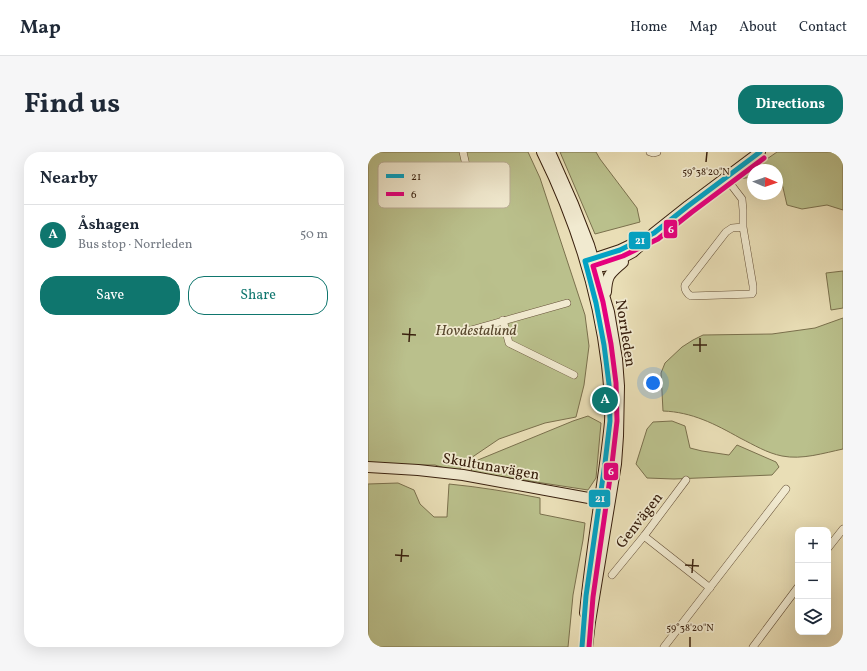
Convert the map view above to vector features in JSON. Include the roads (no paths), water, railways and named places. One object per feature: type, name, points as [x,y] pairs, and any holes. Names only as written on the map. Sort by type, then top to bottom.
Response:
[{"type":"main road","name":"Norrleden","points":[[542,152],[565,202],[579,240],[591,258],[596,303],[604,344],[609,384],[610,422],[604,501],[588,647]]},
{"type":"main road","name":"Norrleden","points":[[550,152],[573,204],[605,297],[614,334],[617,359],[618,443],[616,464],[604,501],[586,596],[582,647]]},
{"type":"main road","points":[[605,297],[607,279],[611,273],[633,252],[688,206],[760,152]]},
{"type":"main road","points":[[591,258],[620,250],[654,233]]},
{"type":"main road","points":[[591,258],[603,266],[609,265],[633,252]]},
{"type":"main road","name":"Skultunavägen","points":[[368,467],[449,473],[604,501]]},
{"type":"street","points":[[463,152],[465,162]]},
{"type":"street","points":[[650,152],[657,152]]},
{"type":"street","points":[[726,178],[742,199],[744,210],[743,227],[753,292],[752,294],[691,296],[687,294],[685,285],[726,232],[732,228],[743,227]]},
{"type":"street","points":[[464,332],[567,303]]},
{"type":"street","points":[[503,320],[509,343],[574,375]]},
{"type":"street","name":"Genvägen","points":[[612,575],[644,536],[686,480]]},
{"type":"street","points":[[664,647],[786,489]]},
{"type":"street","points":[[831,544],[843,529]]},
{"type":"street","points":[[644,536],[710,588]]},
{"type":"street","points":[[753,647],[795,592]]},
{"type":"place","name":"Åshagen","points":[[605,400]]},
{"type":"park label","name":"Hovdestalund","points":[[476,330]]}]
